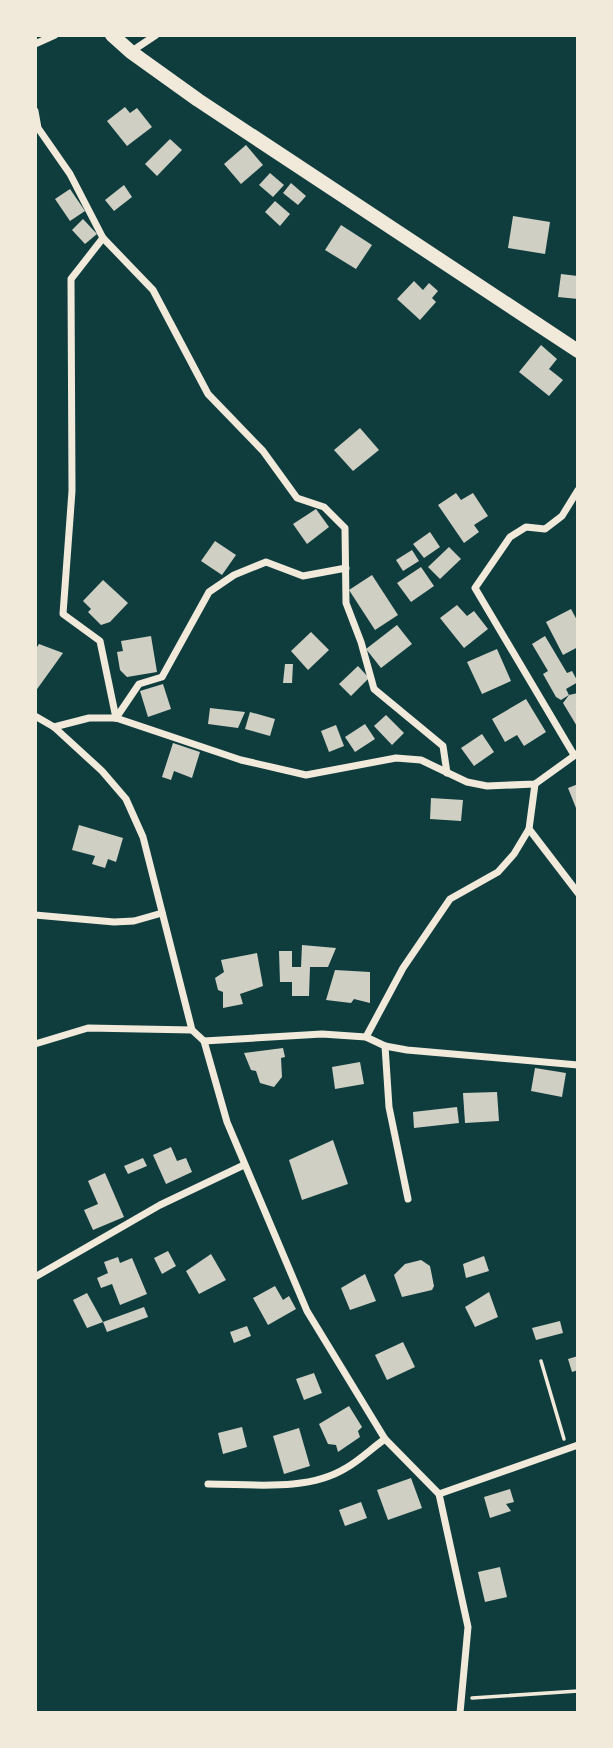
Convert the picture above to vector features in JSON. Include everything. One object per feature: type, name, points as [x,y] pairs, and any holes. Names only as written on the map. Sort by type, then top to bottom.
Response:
[{"type":"main road","points":[[112,35],[131,52],[198,100],[578,351]]},
{"type":"street","points":[[35,44],[55,35]]},
{"type":"street","points":[[131,52],[156,35]]},
{"type":"street","points":[[35,111],[38,128],[70,174],[103,238],[153,290],[208,394],[263,451],[297,498],[324,507],[345,528],[346,603],[362,642],[374,688],[443,746],[447,772]]},
{"type":"street","points":[[103,238],[71,279],[72,491],[63,614],[100,641],[116,718]]},
{"type":"street","points":[[54,727],[89,718],[116,718],[241,760],[306,775],[396,758],[421,760],[467,782],[487,786],[534,784],[576,754],[475,588],[510,537],[526,527],[545,529],[562,516],[578,490]]},
{"type":"street","points":[[116,718],[139,684],[162,677],[209,592],[234,575],[266,562],[303,576],[346,568]]},
{"type":"street","points":[[35,716],[54,727],[102,771],[126,799],[143,837],[192,1030],[204,1041],[226,1122],[307,1311],[385,1438],[439,1494],[468,1627],[460,1713]]},
{"type":"street","points":[[366,1037],[403,968],[450,899],[498,872],[514,854],[529,829],[534,784]]},
{"type":"street","points":[[529,829],[578,892]]},
{"type":"street","points":[[35,915],[114,922],[134,921],[162,913]]},
{"type":"street","points":[[35,1044],[88,1028],[192,1030]]},
{"type":"street","points":[[204,1041],[321,1034],[366,1037],[385,1046],[407,1050],[578,1065]]},
{"type":"street","points":[[385,1046],[388,1107],[408,1199]]},
{"type":"street","points":[[35,1277],[160,1205],[244,1165]]},
{"type":"street","points":[[208,1484],[290,1484],[315,1480],[345,1469],[385,1438]]},
{"type":"street","points":[[439,1494],[578,1445]]},
{"type":"path","points":[[541,1361],[567,1448]]},
{"type":"path","points":[[463,1699],[578,1690]]},
{"type":"building","points":[[125,107],[130,113],[137,108],[152,127],[127,146],[107,121]]},
{"type":"building","points":[[170,139],[182,150],[157,176],[145,164]]},
{"type":"building","points":[[246,145],[263,165],[241,184],[224,164]]},
{"type":"building","points":[[270,173],[284,185],[273,197],[259,185]]},
{"type":"building","points":[[291,183],[306,196],[298,205],[283,193]]},
{"type":"building","points":[[124,185],[132,197],[114,211],[105,200]]},
{"type":"building","points":[[70,189],[85,211],[70,221],[55,199]]},
{"type":"building","points":[[275,201],[290,214],[280,226],[265,212]]},
{"type":"building","points":[[513,216],[550,222],[545,254],[508,248]]},
{"type":"building","points":[[83,219],[97,234],[85,244],[72,230]]},
{"type":"building","points":[[341,225],[372,245],[356,269],[325,250]]},
{"type":"building","points":[[561,274],[578,276],[578,299],[558,297]]},
{"type":"building","points":[[414,281],[423,290],[429,283],[438,291],[432,298],[436,302],[420,320],[397,299]]},
{"type":"building","points":[[541,345],[557,359],[549,369],[563,380],[549,396],[519,372]]},
{"type":"building","points":[[360,428],[379,450],[353,471],[334,450]]},
{"type":"building","points":[[456,493],[461,500],[473,493],[488,516],[474,525],[479,532],[464,543],[438,505]]},
{"type":"building","points":[[316,509],[329,527],[307,544],[293,524]]},
{"type":"building","points":[[430,532],[440,547],[424,558],[413,544]]},
{"type":"building","points":[[215,541],[236,555],[222,575],[201,561]]},
{"type":"building","points":[[449,547],[461,559],[440,579],[428,567]]},
{"type":"building","points":[[412,550],[419,561],[403,571],[396,560]]},
{"type":"building","points":[[421,567],[434,586],[411,602],[397,583]]},
{"type":"building","points":[[372,575],[398,615],[375,630],[349,590]]},
{"type":"building","points":[[103,580],[128,603],[110,622],[101,625],[88,612],[91,609],[83,601]]},
{"type":"building","points":[[457,605],[467,616],[474,611],[488,629],[464,648],[440,618]]},
{"type":"building","points":[[571,609],[578,622],[578,647],[563,655],[546,622]]},
{"type":"building","points":[[397,625],[412,644],[381,668],[366,649]]},
{"type":"building","points":[[311,632],[329,650],[308,670],[291,651]]},
{"type":"building","points":[[151,636],[157,672],[127,677],[120,670],[117,652],[123,651],[121,641]]},
{"type":"building","points":[[545,636],[567,673],[572,671],[578,682],[566,689],[569,695],[561,700],[556,697],[543,674],[548,671],[532,644]]},
{"type":"building","points":[[39,644],[63,653],[35,692],[35,650]]},
{"type":"building","points":[[497,649],[511,681],[482,694],[467,662]]},
{"type":"building","points":[[285,664],[293,664],[292,683],[283,683]]},
{"type":"building","points":[[358,666],[369,678],[351,696],[339,684]]},
{"type":"building","points":[[163,684],[171,709],[148,717],[140,691]]},
{"type":"building","points":[[578,693],[578,728],[563,703],[569,695]]},
{"type":"building","points":[[526,699],[546,732],[524,746],[517,735],[505,742],[492,719]]},
{"type":"building","points":[[210,708],[245,712],[238,728],[208,724]]},
{"type":"building","points":[[250,712],[275,719],[270,736],[245,729]]},
{"type":"building","points":[[386,715],[404,733],[392,745],[374,726]]},
{"type":"building","points":[[365,724],[375,739],[355,752],[345,737]]},
{"type":"building","points":[[336,725],[344,746],[329,752],[321,731]]},
{"type":"building","points":[[482,734],[494,752],[474,766],[461,748]]},
{"type":"building","points":[[173,743],[200,752],[192,778],[174,771],[171,780],[162,777]]},
{"type":"building","points":[[578,784],[578,807],[576,808],[568,788]]},
{"type":"building","points":[[431,798],[463,800],[461,821],[430,819]]},
{"type":"building","points":[[79,825],[123,838],[116,862],[108,859],[105,868],[92,864],[95,856],[72,850]]},
{"type":"building","points":[[302,945],[336,948],[328,967],[310,967],[309,996],[292,996],[292,982],[280,982],[279,951],[292,951],[292,967],[301,967]]},
{"type":"building","points":[[257,953],[263,986],[240,994],[243,1004],[223,1008],[223,992],[218,990],[215,978],[224,972],[221,960]]},
{"type":"building","points":[[335,970],[370,972],[370,1003],[354,999],[351,1003],[326,1000]]},
{"type":"building","points":[[283,1048],[285,1057],[281,1058],[282,1077],[274,1087],[260,1083],[256,1071],[251,1070],[244,1053]]},
{"type":"building","points":[[360,1062],[364,1084],[335,1089],[332,1067]]},
{"type":"building","points":[[535,1068],[566,1073],[562,1097],[531,1091]]},
{"type":"building","points":[[497,1092],[499,1121],[465,1123],[463,1093]]},
{"type":"building","points":[[457,1107],[459,1123],[414,1128],[413,1112]]},
{"type":"building","points":[[333,1140],[348,1184],[302,1200],[289,1160]]},
{"type":"building","points":[[171,1147],[177,1161],[186,1158],[192,1172],[166,1184],[153,1155]]},
{"type":"building","points":[[143,1158],[147,1166],[128,1174],[124,1166]]},
{"type":"building","points":[[105,1173],[124,1217],[93,1230],[84,1210],[98,1204],[88,1181]]},
{"type":"building","points":[[168,1251],[176,1266],[162,1274],[154,1258]]},
{"type":"building","points":[[211,1254],[226,1280],[199,1294],[186,1271]]},
{"type":"building","points":[[484,1256],[489,1271],[466,1278],[463,1264]]},
{"type":"building","points":[[118,1257],[120,1263],[132,1258],[147,1294],[120,1305],[112,1284],[101,1288],[97,1278],[108,1273],[104,1262]]},
{"type":"building","points":[[421,1260],[430,1266],[434,1286],[432,1290],[402,1297],[394,1275],[405,1264]]},
{"type":"building","points":[[365,1274],[376,1301],[350,1310],[341,1288]]},
{"type":"building","points":[[275,1286],[283,1300],[289,1296],[296,1309],[268,1325],[253,1298]]},
{"type":"building","points":[[489,1292],[498,1317],[475,1327],[465,1307]]},
{"type":"building","points":[[87,1293],[103,1322],[87,1328],[73,1300]]},
{"type":"building","points":[[144,1307],[148,1317],[107,1332],[103,1322]]},
{"type":"building","points":[[560,1321],[563,1333],[536,1340],[532,1328]]},
{"type":"building","points":[[247,1326],[251,1336],[234,1343],[230,1332]]},
{"type":"building","points":[[403,1342],[415,1367],[387,1380],[375,1355]]},
{"type":"building","points":[[578,1356],[578,1370],[572,1372],[568,1359]]},
{"type":"building","points":[[314,1373],[322,1393],[304,1400],[296,1379]]},
{"type":"building","points":[[349,1406],[362,1427],[358,1431],[360,1437],[338,1452],[336,1445],[328,1444],[319,1424]]},
{"type":"building","points":[[242,1427],[247,1447],[223,1454],[218,1433]]},
{"type":"building","points":[[299,1428],[310,1466],[284,1474],[273,1436]]},
{"type":"building","points":[[411,1478],[422,1508],[388,1520],[377,1490]]},
{"type":"building","points":[[510,1489],[514,1502],[506,1504],[511,1511],[490,1518],[484,1497]]},
{"type":"building","points":[[361,1502],[367,1518],[345,1526],[339,1510]]},
{"type":"building","points":[[500,1567],[507,1597],[485,1602],[478,1572]]}]
